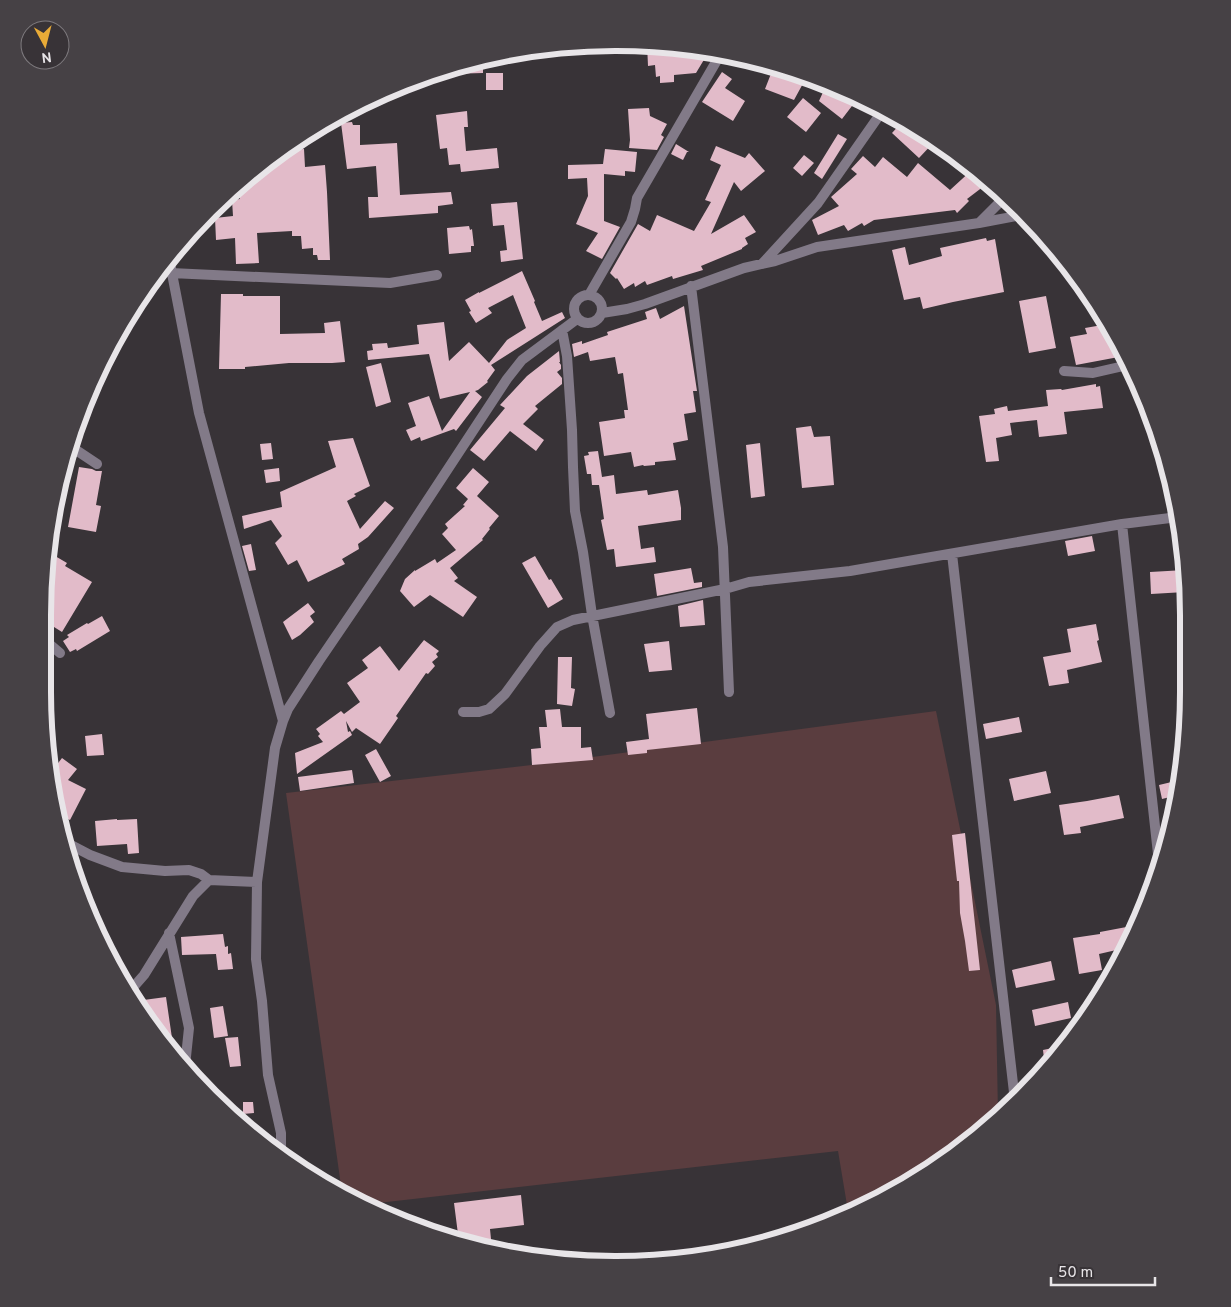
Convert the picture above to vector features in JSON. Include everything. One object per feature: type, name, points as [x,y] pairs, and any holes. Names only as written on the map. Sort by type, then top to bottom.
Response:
[{"type":"street","points":[[589,295],[631,222],[637,198],[717,61]]},
{"type":"street","points":[[762,264],[818,203],[879,116]]},
{"type":"street","points":[[980,223],[1000,203]]},
{"type":"street","points":[[602,313],[627,309],[744,268],[775,261],[817,246],[1014,217]]},
{"type":"street","points":[[170,269],[199,413],[283,721]]},
{"type":"street","points":[[168,272],[390,283],[438,275]]},
{"type":"street","points":[[691,286],[723,547],[729,692]]},
{"type":"street","points":[[584,295],[589,295],[598,299],[601,304],[602,313],[599,318],[591,323],[586,323],[577,319],[573,310],[576,300],[584,295]]},
{"type":"street","points":[[281,1146],[281,1133],[268,1075],[262,1001],[256,959],[257,882],[275,748],[283,721],[288,709],[319,661],[398,545],[507,378],[522,360],[577,319]]},
{"type":"street","points":[[562,330],[567,356],[575,510],[584,552],[592,615],[610,713]]},
{"type":"street","points":[[1064,371],[1093,373],[1122,366]]},
{"type":"street","points":[[76,450],[97,464]]},
{"type":"street","points":[[463,712],[479,712],[489,709],[505,694],[540,646],[557,627],[573,620],[724,589],[749,582],[850,571],[1171,517]]},
{"type":"street","points":[[1122,524],[1157,849]]},
{"type":"street","points":[[952,554],[1014,1090]]},
{"type":"street","points":[[51,646],[60,653]]},
{"type":"street","points":[[72,846],[90,855],[122,867],[165,871],[189,870],[209,880],[257,882]]},
{"type":"street","points":[[134,986],[144,975],[193,896],[209,880]]},
{"type":"street","points":[[170,933],[189,1028],[186,1058]]},
{"type":"shaded area","points":[[936,711],[996,1005],[998,1106],[988,1116],[929,1161],[898,1180],[847,1206],[838,1151],[377,1203],[341,1184],[286,793],[540,764]]},
{"type":"building","points":[[647,52],[705,59],[696,73],[674,75],[674,82],[660,83],[660,76],[656,77],[655,65],[648,66]]},
{"type":"building","points":[[483,67],[483,73],[457,74]]},
{"type":"building","points":[[722,72],[732,79],[725,88],[745,101],[733,121],[702,102]]},
{"type":"building","points":[[486,73],[503,73],[503,90],[486,90]]},
{"type":"building","points":[[771,73],[803,83],[794,100],[765,89]]},
{"type":"building","points":[[823,91],[854,104],[842,119],[819,101]]},
{"type":"building","points":[[803,98],[821,113],[806,132],[787,117]]},
{"type":"building","points":[[649,108],[650,116],[667,124],[661,135],[664,137],[657,150],[629,148],[628,109]]},
{"type":"building","points":[[467,111],[468,127],[464,127],[466,151],[497,148],[499,168],[461,172],[460,164],[449,165],[447,148],[440,149],[436,115]]},
{"type":"building","points":[[352,122],[353,125],[360,125],[360,145],[397,143],[400,195],[451,192],[453,204],[438,206],[438,213],[369,218],[368,197],[378,197],[376,166],[347,169],[341,123]]},
{"type":"building","points":[[898,127],[930,147],[919,158],[892,133]]},
{"type":"building","points":[[838,134],[847,139],[822,179],[814,173]]},
{"type":"building","points":[[676,144],[689,152],[687,152],[683,160],[671,154]]},
{"type":"building","points":[[716,146],[745,158],[749,153],[765,171],[741,191],[734,182],[711,234],[744,215],[756,232],[745,238],[748,244],[742,249],[701,266],[703,270],[673,279],[672,276],[647,285],[645,281],[635,287],[634,283],[624,289],[617,278],[610,273],[638,224],[650,231],[657,215],[694,231],[711,202],[705,200],[721,165],[710,160]]},
{"type":"building","points":[[304,149],[305,167],[325,165],[330,260],[318,260],[317,255],[313,255],[313,248],[302,249],[301,236],[292,236],[292,231],[257,233],[259,263],[236,264],[235,238],[216,240],[215,219],[233,216],[232,202],[240,199],[239,195],[243,191],[297,150]]},
{"type":"building","points":[[605,149],[637,152],[635,172],[625,171],[625,176],[604,174],[604,221],[620,227],[602,259],[586,251],[598,233],[576,224],[588,196],[587,178],[568,179],[568,165],[603,164]]},
{"type":"building","points":[[804,155],[814,163],[802,176],[793,168]]},
{"type":"building","points":[[863,156],[875,167],[883,157],[907,177],[918,163],[950,190],[967,174],[983,187],[967,199],[969,201],[957,213],[955,210],[874,220],[864,226],[862,223],[848,231],[844,225],[818,235],[812,220],[839,206],[831,197],[857,174],[851,169]]},
{"type":"building","points":[[517,202],[523,259],[501,262],[500,251],[507,250],[504,225],[493,226],[491,204]]},
{"type":"building","points":[[469,226],[470,230],[472,229],[474,246],[471,246],[471,252],[449,254],[447,228]]},
{"type":"building","points":[[986,238],[987,241],[995,239],[1004,292],[923,309],[920,297],[904,300],[892,250],[905,247],[909,265],[942,256],[940,248]]},
{"type":"building","points":[[522,271],[542,321],[562,312],[565,318],[491,365],[495,370],[488,382],[475,391],[482,397],[456,431],[454,429],[421,441],[420,437],[411,441],[406,430],[416,426],[408,403],[429,396],[442,431],[470,392],[440,399],[429,354],[368,360],[367,351],[373,350],[372,344],[387,343],[388,348],[419,344],[417,325],[444,322],[449,361],[469,342],[489,363],[507,340],[526,328],[513,295],[488,308],[492,313],[476,323],[469,312],[471,311],[465,300]]},
{"type":"building","points":[[221,294],[280,296],[280,334],[325,333],[324,323],[340,321],[345,362],[289,363],[245,367],[245,369],[219,369]]},
{"type":"building","points":[[1046,296],[1056,348],[1029,353],[1019,301]]},
{"type":"building","points":[[684,306],[697,391],[693,391],[696,412],[684,414],[688,440],[673,443],[676,460],[655,462],[655,465],[634,467],[631,452],[604,456],[599,422],[625,418],[624,410],[628,410],[623,373],[618,374],[615,357],[590,361],[588,352],[574,357],[572,344],[582,341],[582,344],[608,335],[607,332],[647,319],[645,312],[656,308],[660,319]]},
{"type":"building","points":[[1099,325],[1117,357],[1076,365],[1070,337],[1087,334],[1085,328]]},
{"type":"building","points":[[559,351],[561,369],[557,372],[562,378],[562,384],[535,406],[538,409],[523,424],[544,440],[536,451],[510,431],[484,461],[470,450],[505,408],[500,405],[527,376]]},
{"type":"building","points":[[381,363],[391,402],[376,407],[366,367]]},
{"type":"building","points":[[1096,384],[1096,387],[1100,386],[1103,408],[1064,412],[1067,434],[1039,437],[1037,420],[1010,423],[1012,435],[996,438],[999,461],[986,462],[979,416],[995,414],[994,409],[1007,406],[1008,411],[1048,406],[1046,390],[1062,390]]},
{"type":"building","points":[[811,426],[814,437],[830,436],[834,485],[802,488],[796,428]]},
{"type":"building","points":[[353,438],[370,486],[354,494],[356,496],[347,501],[360,529],[385,501],[394,508],[368,537],[358,544],[359,549],[342,559],[345,564],[308,582],[297,560],[288,565],[275,543],[282,536],[271,520],[244,529],[242,516],[282,507],[280,492],[336,467],[328,441]]},
{"type":"building","points":[[271,443],[273,459],[262,460],[260,444]]},
{"type":"building","points":[[760,443],[765,496],[751,498],[746,445]]},
{"type":"building","points":[[598,451],[602,477],[614,475],[616,494],[647,490],[648,495],[678,490],[681,520],[638,526],[641,549],[654,547],[656,562],[616,567],[614,549],[607,550],[601,520],[604,519],[599,485],[592,485],[591,474],[587,474],[584,456],[589,455],[588,452]]},
{"type":"building","points":[[79,467],[102,471],[96,505],[101,506],[96,532],[68,527]]},
{"type":"building","points":[[279,468],[280,481],[266,483],[264,470]]},
{"type":"building","points":[[473,468],[489,482],[477,496],[499,516],[489,528],[483,540],[450,568],[458,578],[454,581],[477,597],[463,617],[430,595],[414,607],[400,591],[405,579],[415,570],[435,559],[437,563],[456,550],[442,534],[448,528],[445,524],[465,506],[463,505],[468,499],[456,488]]},
{"type":"building","points":[[1092,536],[1095,551],[1068,556],[1065,541]]},
{"type":"building","points":[[251,544],[256,570],[249,571],[242,546]]},
{"type":"building","points":[[55,556],[67,563],[65,566],[92,582],[62,632],[51,625]]},
{"type":"building","points":[[535,556],[563,599],[548,608],[522,563]]},
{"type":"building","points":[[691,568],[694,583],[702,582],[702,587],[657,596],[654,574]]},
{"type":"building","points":[[1178,570],[1179,592],[1151,594],[1150,572]]},
{"type":"building","points":[[703,600],[705,625],[680,627],[678,606]]},
{"type":"building","points":[[308,603],[315,612],[310,616],[314,622],[292,640],[283,622]]},
{"type":"building","points":[[102,616],[110,631],[77,651],[76,649],[70,652],[63,641],[69,637],[67,635]]},
{"type":"building","points":[[1096,624],[1099,640],[1097,641],[1102,662],[1067,670],[1069,683],[1049,686],[1043,657],[1071,652],[1067,629]]},
{"type":"building","points":[[424,640],[439,651],[436,654],[438,657],[432,662],[435,666],[428,674],[426,673],[396,716],[398,718],[380,744],[356,728],[352,732],[346,721],[348,732],[350,731],[352,735],[297,774],[295,753],[323,742],[318,736],[320,734],[316,729],[341,711],[344,714],[360,702],[347,683],[368,668],[362,660],[380,646],[399,671]]},
{"type":"building","points":[[669,641],[672,670],[649,672],[644,644]]},
{"type":"building","points":[[558,657],[572,657],[571,688],[575,689],[572,706],[557,704]]},
{"type":"building","points":[[697,708],[701,744],[647,750],[647,753],[628,755],[626,742],[649,739],[646,714]]},
{"type":"building","points":[[560,709],[562,727],[581,727],[581,748],[591,747],[593,760],[532,765],[531,749],[541,748],[539,727],[547,727],[545,710]]},
{"type":"building","points":[[1019,717],[1022,732],[986,739],[983,724]]},
{"type":"building","points":[[102,734],[104,755],[87,756],[85,736]]},
{"type":"building","points":[[376,749],[391,776],[380,782],[365,755]]},
{"type":"building","points":[[62,758],[77,769],[68,780],[86,789],[70,820],[65,818],[56,766]]},
{"type":"building","points":[[352,770],[354,783],[300,791],[298,777]]},
{"type":"building","points":[[1046,771],[1051,793],[1014,801],[1009,779]]},
{"type":"building","points":[[1172,782],[1170,797],[1162,799],[1159,785]]},
{"type":"building","points":[[1119,795],[1124,818],[1080,827],[1081,833],[1064,835],[1059,805]]},
{"type":"building","points":[[137,819],[139,853],[128,854],[127,844],[97,846],[95,821]]},
{"type":"building","points":[[965,833],[980,970],[969,971],[960,913],[959,881],[957,881],[952,835]]},
{"type":"building","points":[[1128,927],[1117,950],[1099,954],[1102,970],[1079,974],[1073,938],[1100,934],[1100,932]]},
{"type":"building","points":[[223,934],[225,947],[228,946],[228,954],[231,953],[233,969],[218,970],[216,954],[182,955],[181,937]]},
{"type":"building","points":[[1051,961],[1055,980],[1016,988],[1012,970]]},
{"type":"building","points":[[166,997],[172,1038],[168,1035],[143,1000]]},
{"type":"building","points":[[1068,1002],[1071,1018],[1035,1026],[1032,1010]]},
{"type":"building","points":[[223,1006],[228,1036],[214,1038],[210,1008]]},
{"type":"building","points":[[238,1037],[241,1066],[230,1067],[225,1038]]},
{"type":"building","points":[[1053,1048],[1044,1059],[1043,1050]]},
{"type":"building","points":[[243,1102],[253,1102],[254,1113],[243,1114]]},
{"type":"building","points":[[521,1195],[524,1225],[490,1229],[491,1242],[469,1237],[458,1234],[454,1203]]}]
